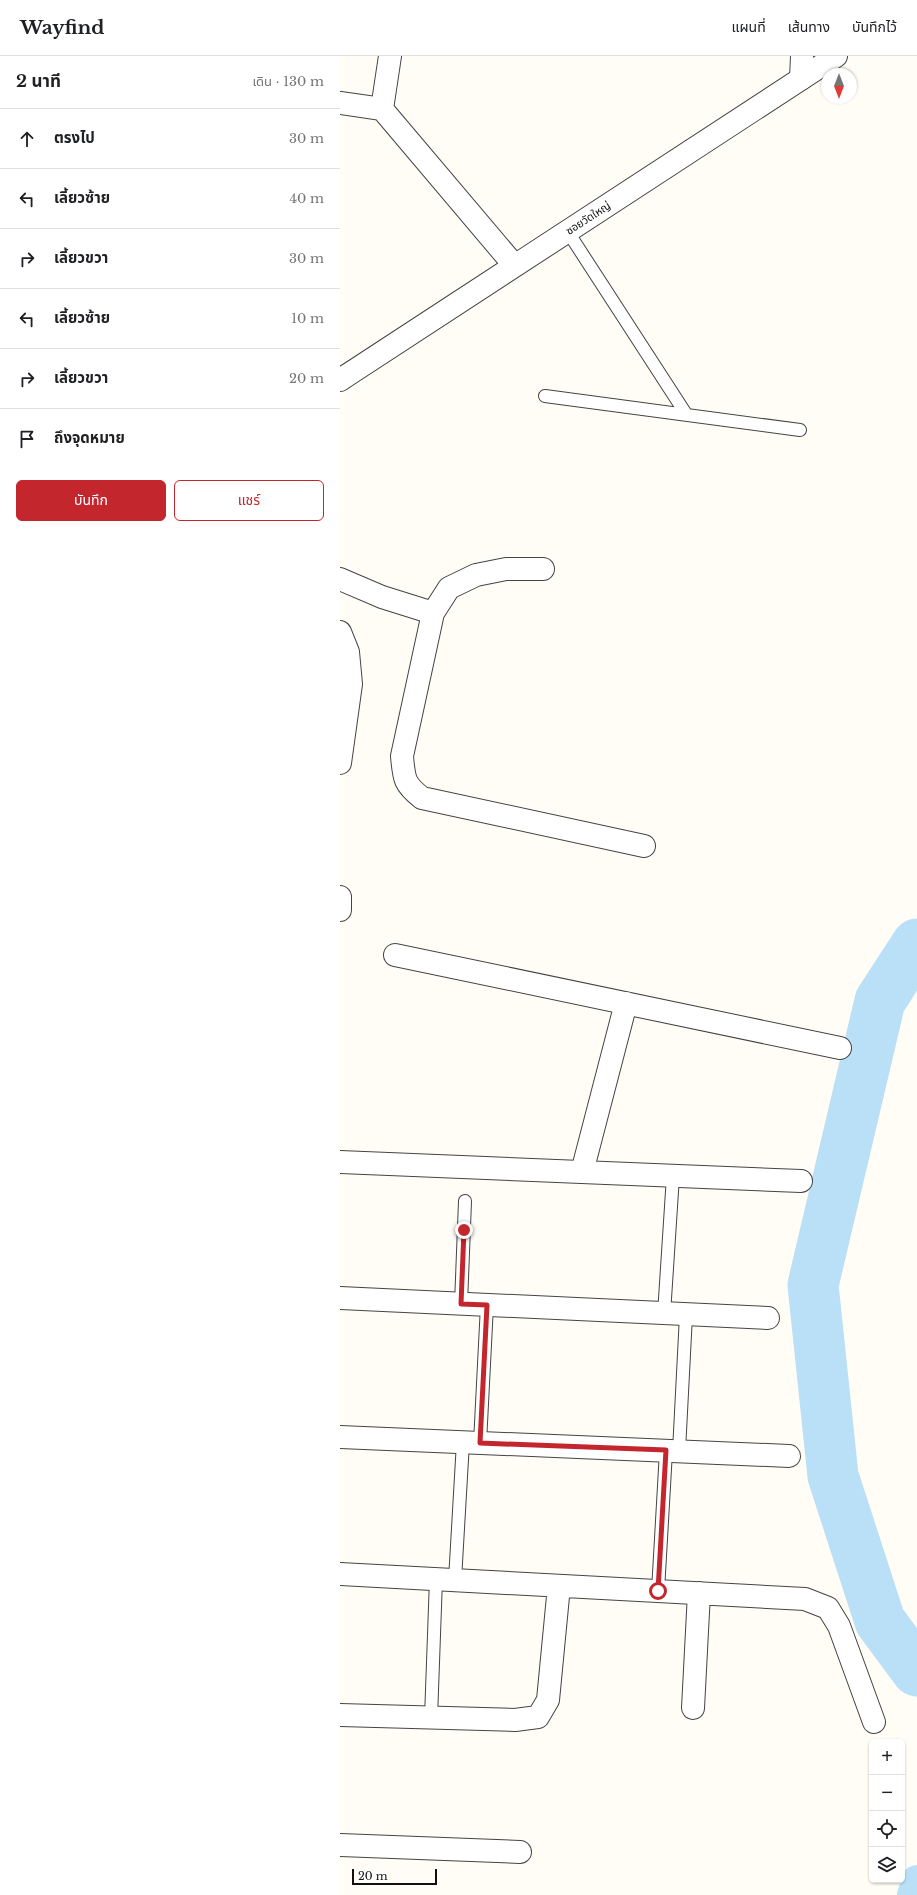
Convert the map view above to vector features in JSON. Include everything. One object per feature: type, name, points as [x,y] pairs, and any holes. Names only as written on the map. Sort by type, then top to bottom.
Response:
[{"type":"street","points":[[382,109],[390,56]]},
{"type":"street","points":[[801,79],[802,56]]},
{"type":"street","name":"ซอยวัดใหญ่","points":[[340,380],[514,264],[568,232],[836,56]]},
{"type":"street","points":[[340,103],[382,109],[514,264]]},
{"type":"street","points":[[543,569],[506,569],[476,575],[449,588],[433,614],[402,756],[404,774],[409,788],[422,798],[644,846]]},
{"type":"street","points":[[340,579],[382,597],[433,614]]},
{"type":"street","points":[[340,632],[348,652],[351,684],[340,763]]},
{"type":"street","points":[[340,897],[340,910]]},
{"type":"street","points":[[395,955],[840,1048]]},
{"type":"street","points":[[582,1172],[626,1003]]},
{"type":"street","points":[[340,1162],[801,1181]]},
{"type":"street","points":[[340,1298],[768,1318]]},
{"type":"street","points":[[340,1437],[789,1456]]},
{"type":"street","points":[[340,1574],[805,1599],[828,1608],[839,1626],[874,1722]]},
{"type":"street","points":[[340,1715],[515,1720],[538,1717],[548,1700],[559,1586]]},
{"type":"street","points":[[693,1708],[699,1593]]},
{"type":"street","points":[[340,1845],[520,1852]]},
{"type":"lane","points":[[568,232],[686,414]]},
{"type":"lane","points":[[545,396],[800,430]]},
{"type":"lane","points":[[664,1314],[673,1176]]},
{"type":"lane","points":[[461,1304],[465,1201]]},
{"type":"lane","points":[[431,1718],[446,1580],[472,1443],[487,1305]]},
{"type":"lane","points":[[658,1591],[686,1315]]},
{"type":"waterway","points":[[917,944],[880,1001],[813,1285],[833,1476],[880,1621],[917,1671]]},
{"type":"waterway","points":[[912,1895],[917,1880]]},
{"type":"route","points":[[464,1230],[461,1304],[487,1305],[480,1443],[666,1450],[658,1591]]}]
